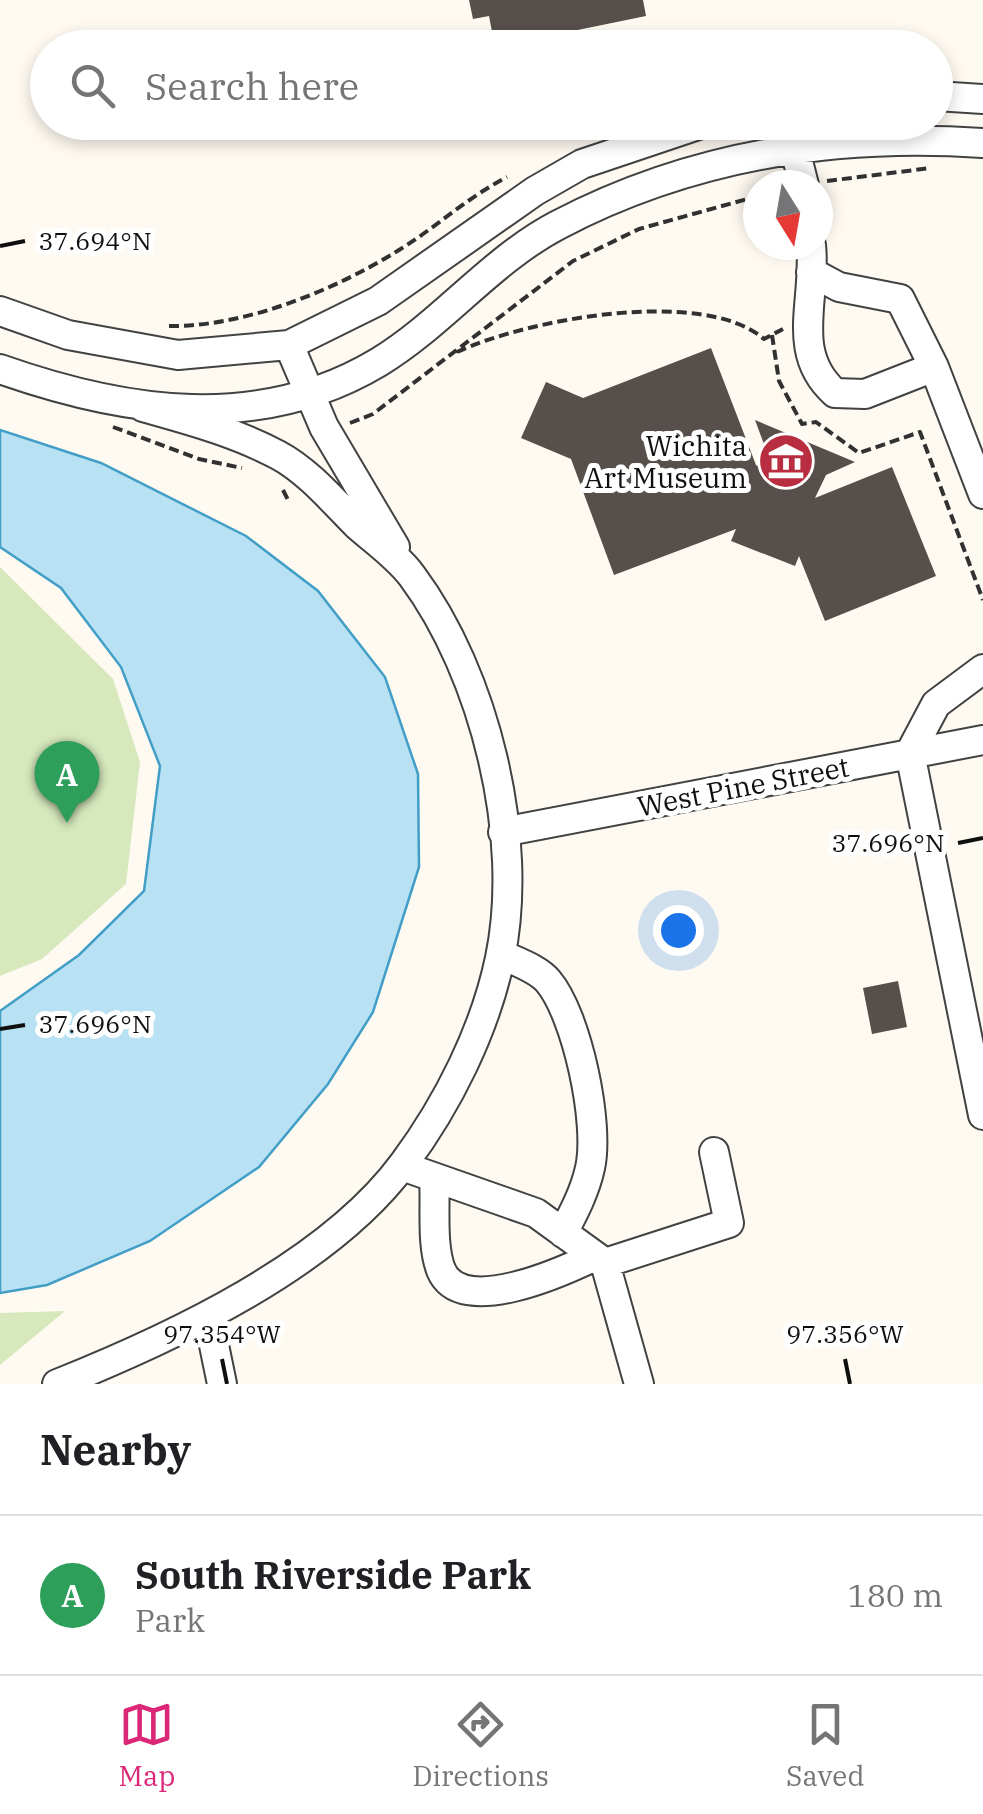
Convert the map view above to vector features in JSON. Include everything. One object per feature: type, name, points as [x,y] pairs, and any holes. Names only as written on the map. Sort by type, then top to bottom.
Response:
[{"type":"street","points":[[953,97],[983,99]]},
{"type":"street","points":[[0,312],[68,336],[178,355],[289,344],[378,301],[535,191],[582,164],[645,140]]},
{"type":"street","points":[[143,407],[241,410],[310,395],[379,362],[479,280],[554,227],[655,184],[738,158],[779,140]]},
{"type":"street","points":[[793,140],[808,170]]},
{"type":"street","points":[[940,140],[983,143]]},
{"type":"street","points":[[811,260],[806,352],[816,377],[835,393],[865,394],[934,368]]},
{"type":"street","points":[[813,260],[839,286],[900,299],[934,368],[983,494]]},
{"type":"street","points":[[57,1384],[148,1347],[208,1316],[342,1225],[402,1166],[438,1111],[476,1034],[501,954],[507,888],[504,832],[478,699],[411,574],[324,427],[289,344]]},
{"type":"street","points":[[0,369],[73,392],[219,428],[282,456],[411,574]]},
{"type":"street","points":[[983,669],[936,704],[910,753],[983,1115]]},
{"type":"street","name":"West Pine Street","points":[[504,832],[983,740]]},
{"type":"street","points":[[501,954],[546,977],[562,1002],[576,1038],[589,1114],[592,1164],[563,1233]]},
{"type":"street","points":[[434,1178],[441,1269],[451,1287],[460,1292],[506,1288],[729,1223],[714,1152]]},
{"type":"street","points":[[402,1166],[536,1214],[600,1259],[639,1384]]},
{"type":"street","points":[[208,1316],[222,1384]]},
{"type":"path","points":[[833,180],[940,168]]},
{"type":"path","points":[[158,326],[212,322],[256,312],[352,276],[402,249],[464,200],[522,170]]},
{"type":"path","points":[[324,427],[373,414],[573,261],[639,229],[743,200]]},
{"type":"path","points":[[449,356],[486,339],[554,320],[626,312],[714,318],[748,325],[764,339],[810,316]]},
{"type":"path","points":[[772,335],[779,381],[802,424],[816,422],[858,453],[920,432],[983,600]]},
{"type":"path","points":[[225,464],[250,470]]},
{"type":"green space","points":[[0,567],[113,679],[140,762],[126,884],[42,959],[0,976]]},
{"type":"green space","points":[[65,1311],[0,1365],[0,1313]]},
{"type":"water","points":[[0,430],[101,463],[246,536],[318,591],[385,677],[418,774],[419,867],[373,1012],[328,1084],[259,1167],[150,1241],[47,1285],[0,1293],[0,1011],[79,955],[144,891],[160,766],[121,667],[61,588],[0,547]]},
{"type":"building","points":[[469,0],[643,0],[646,16],[578,30],[492,30],[489,16],[473,19]]},
{"type":"building","points":[[711,348],[756,465],[762,469],[768,455],[755,420],[855,462],[826,475],[815,498],[892,467],[936,576],[825,621],[799,556],[795,566],[731,541],[736,529],[614,575],[571,459],[521,438],[546,382],[583,398]]},
{"type":"building","points":[[898,981],[907,1027],[872,1034],[863,988]]},
{"type":"place","name":"Wichita Art Museum","points":[[786,461]]},
{"type":"place","name":"South Riverside Park","points":[[67,823]]}]
